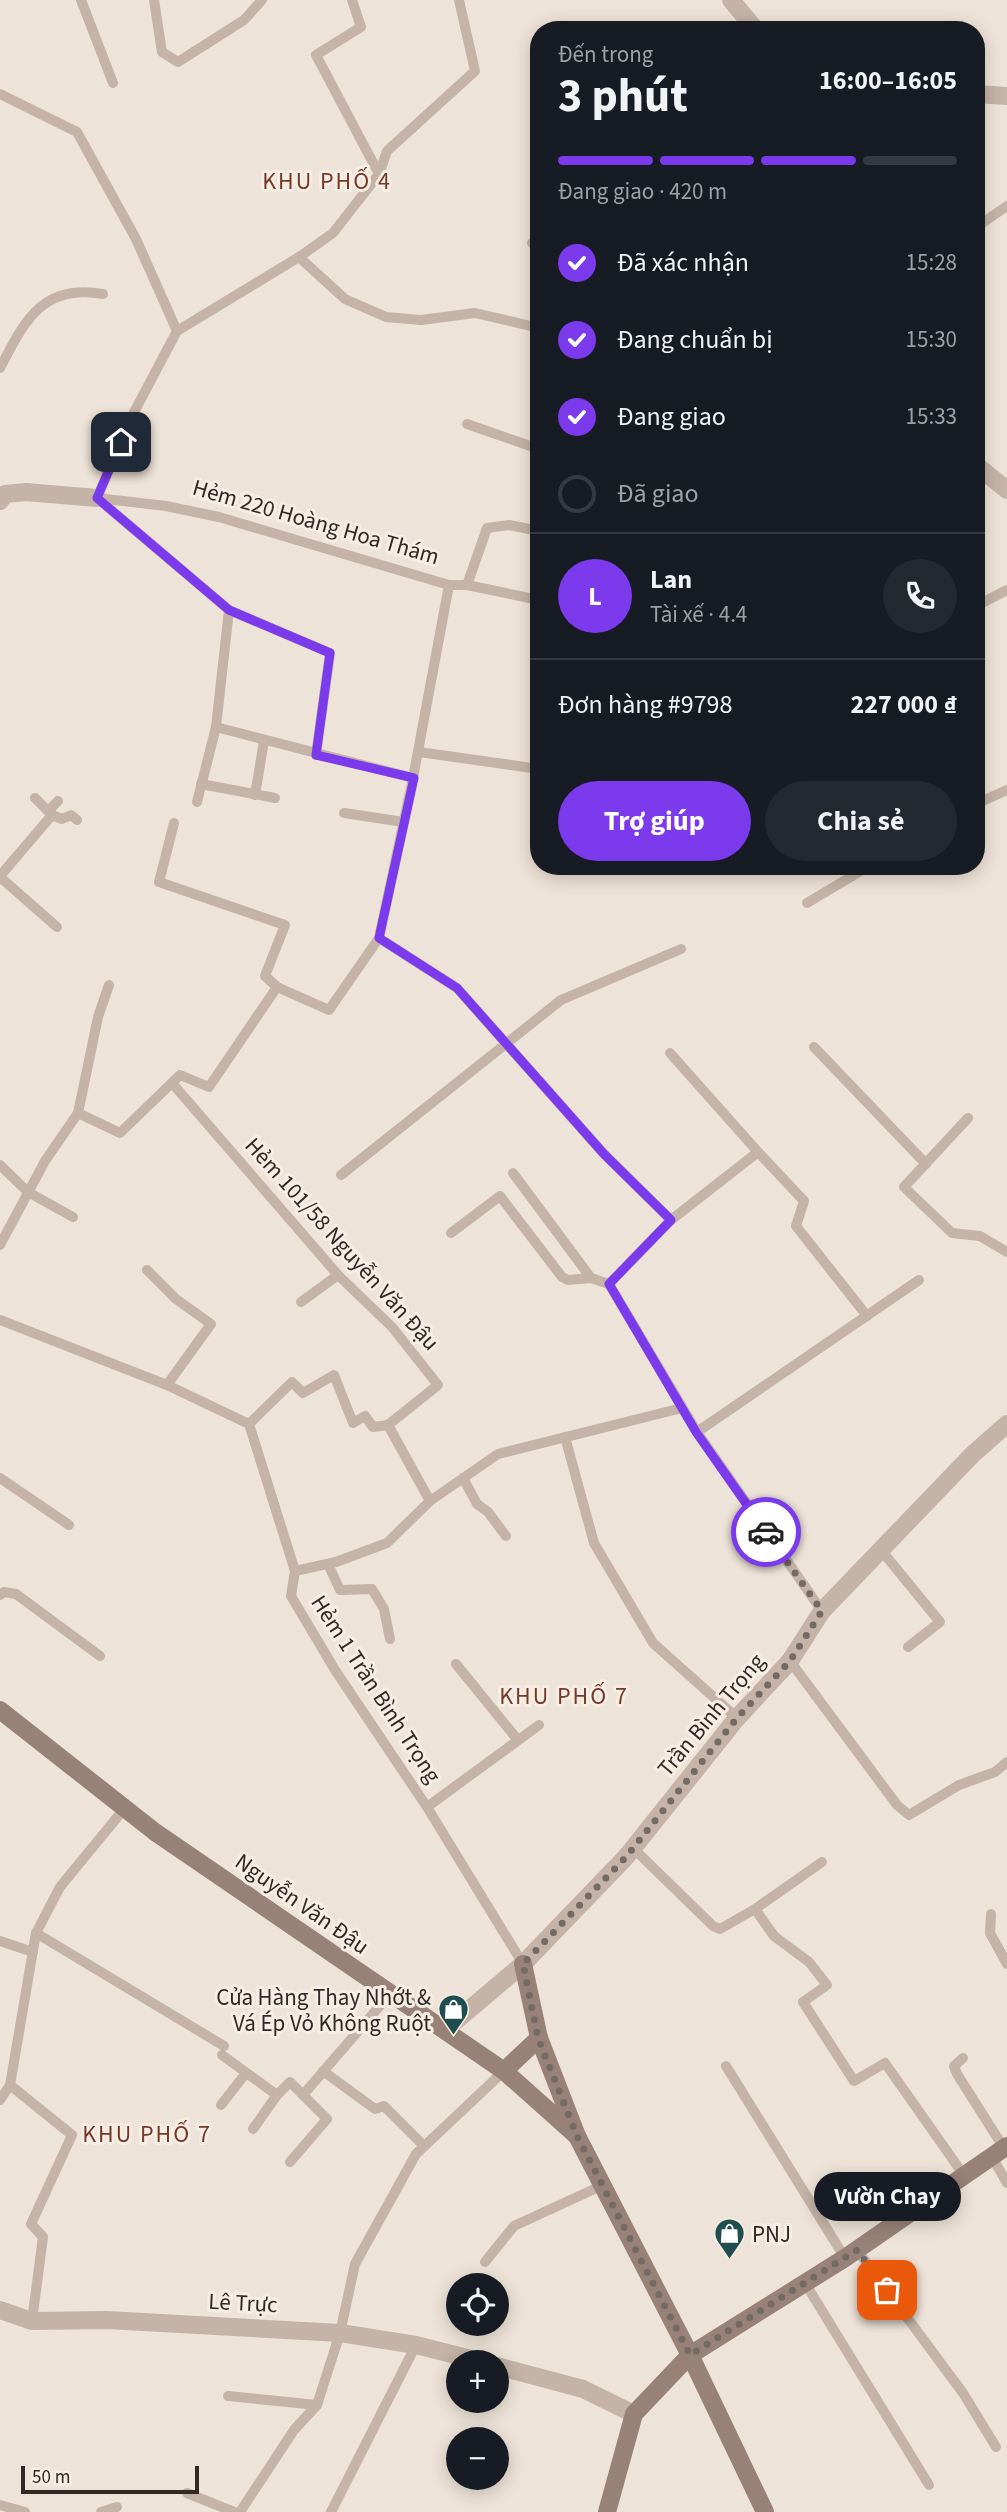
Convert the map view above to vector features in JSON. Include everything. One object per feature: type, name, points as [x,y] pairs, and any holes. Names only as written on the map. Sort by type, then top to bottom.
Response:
[{"type":"street","points":[[731,0],[748,21]]},
{"type":"street","points":[[985,95],[1007,96]]},
{"type":"street","points":[[985,472],[1007,490]]},
{"type":"street","name":"Hẻm 220 Hoàng Hoa Thám","points":[[2,493],[26,492],[97,498]]},
{"type":"street","name":"Trần Bình Trọng","points":[[445,2030],[523,1964],[633,1848],[737,1718],[790,1661],[822,1611],[973,1454],[1005,1431]]},
{"type":"street","name":"Nguyễn Văn Đậu","points":[[0,1710],[124,1809],[504,2071],[577,2136]]},
{"type":"street","name":"Nguyễn Văn Đậu","points":[[523,1964],[538,2038],[577,2136],[690,2355],[765,2512]]},
{"type":"street","points":[[504,2071],[538,2038]]},
{"type":"street","points":[[607,2512],[634,2414],[690,2355],[851,2254],[1001,2150]]},
{"type":"street","name":"Lê Trực","points":[[1,2314],[32,2321],[107,2320],[340,2333],[446,2353]]},
{"type":"street","points":[[509,2369],[583,2389],[634,2414]]},
{"type":"lane","points":[[82,0],[113,83]]},
{"type":"lane","points":[[154,0],[162,52],[178,62],[244,20],[262,0]]},
{"type":"lane","points":[[352,0],[361,27],[316,55],[379,174]]},
{"type":"lane","points":[[316,755],[330,653],[229,610],[97,498],[132,416],[177,331],[299,257],[333,233],[379,174],[387,151],[475,71],[459,0]]},
{"type":"lane","points":[[0,94],[77,132],[136,239],[177,331]]},
{"type":"lane","points":[[985,221],[1007,206]]},
{"type":"lane","points":[[299,257],[345,299],[386,317],[421,320],[475,313],[530,326]]},
{"type":"lane","points":[[0,368],[26,319],[48,300],[82,292],[103,293]]},
{"type":"lane","points":[[467,424],[530,446]]},
{"type":"lane","name":"Hẻm 220 Hoàng Hoa Thám","points":[[97,498],[166,506],[219,517],[449,585],[530,598]]},
{"type":"lane","points":[[467,586],[487,528],[509,525],[530,529]]},
{"type":"lane","points":[[174,822],[159,882],[285,925],[265,976],[276,988],[329,1010],[379,938],[414,778],[449,585]]},
{"type":"lane","points":[[985,601],[1007,590]]},
{"type":"lane","points":[[197,802],[216,727],[229,610]]},
{"type":"lane","points":[[216,727],[316,755],[414,778]]},
{"type":"lane","points":[[255,795],[264,741]]},
{"type":"lane","points":[[419,752],[530,768]]},
{"type":"lane","points":[[201,784],[275,798]]},
{"type":"lane","points":[[985,800],[1007,790]]},
{"type":"lane","points":[[36,798],[52,815],[62,819],[71,815],[77,820]]},
{"type":"lane","points":[[52,815],[50,809],[58,801]]},
{"type":"lane","points":[[344,813],[404,822]]},
{"type":"lane","points":[[52,815],[0,876],[57,927]]},
{"type":"lane","points":[[807,903],[854,875]]},
{"type":"lane","points":[[379,938],[457,988],[604,1154],[671,1220]]},
{"type":"lane","points":[[341,1175],[561,1000],[681,949]]},
{"type":"lane","points":[[0,1245],[45,1161],[78,1113],[98,1017],[109,985]]},
{"type":"lane","points":[[78,1113],[120,1133],[180,1075],[209,1087],[276,988]]},
{"type":"lane","points":[[814,1047],[926,1164]]},
{"type":"lane","points":[[670,1053],[804,1201],[796,1226],[867,1316]]},
{"type":"lane","name":"Hẻm 101/58 Nguyễn Văn Đậu","points":[[172,1083],[338,1275],[392,1327],[438,1385],[388,1425]]},
{"type":"lane","points":[[968,1118],[904,1187],[952,1233],[992,1240],[1007,1252]]},
{"type":"lane","points":[[609,1284],[671,1220],[758,1152]]},
{"type":"lane","points":[[0,1165],[28,1192],[73,1217]]},
{"type":"lane","points":[[513,1173],[591,1278]]},
{"type":"lane","points":[[452,1233],[500,1196],[562,1277],[578,1280],[591,1278],[609,1284],[696,1432],[822,1611]]},
{"type":"lane","points":[[147,1270],[176,1299],[211,1324],[167,1385]]},
{"type":"lane","points":[[301,1303],[338,1275]]},
{"type":"lane","points":[[696,1432],[919,1280]]},
{"type":"lane","points":[[0,1320],[167,1385],[249,1424],[292,1382],[303,1393],[334,1375],[353,1423],[365,1416],[373,1427],[388,1425],[430,1501]]},
{"type":"lane","points":[[295,1571],[328,1564],[387,1544],[430,1501],[498,1454],[682,1408]]},
{"type":"lane","name":"Hẻm 1 Trần Bình Trọng","points":[[249,1424],[295,1571],[292,1596],[335,1670],[428,1807],[523,1964]]},
{"type":"lane","points":[[565,1437],[594,1543],[653,1643],[737,1718]]},
{"type":"lane","points":[[0,1478],[69,1525]]},
{"type":"lane","points":[[463,1478],[477,1504],[488,1512],[506,1535]]},
{"type":"lane","points":[[881,1550],[940,1622],[908,1647]]},
{"type":"lane","points":[[328,1564],[340,1590],[372,1589],[384,1609],[390,1639]]},
{"type":"lane","points":[[0,1595],[4,1592],[16,1594],[100,1656]]},
{"type":"lane","points":[[790,1661],[897,1805],[909,1815],[959,1784],[995,1772],[1007,1762]]},
{"type":"lane","points":[[456,1664],[517,1739]]},
{"type":"lane","points":[[428,1807],[539,1725]]},
{"type":"lane","points":[[0,2100],[10,2085],[36,1933],[60,1887],[124,1809]]},
{"type":"lane","points":[[633,1848],[717,1928],[728,1926],[822,1862]]},
{"type":"lane","points":[[755,1909],[774,1936],[809,1962],[827,1985],[803,2002],[854,2081],[885,2063],[963,2175]]},
{"type":"lane","points":[[991,1914],[990,1933],[1007,1964]]},
{"type":"lane","points":[[36,1933],[223,2050],[246,2073],[277,2095]]},
{"type":"lane","points":[[0,1941],[33,1952]]},
{"type":"lane","points":[[303,2095],[390,1994]]},
{"type":"lane","points":[[963,2058],[954,2066],[1001,2150],[1007,2183]]},
{"type":"lane","points":[[726,2066],[851,2254],[963,2393],[996,2447]]},
{"type":"lane","points":[[323,2071],[375,2109],[384,2106],[424,2146]]},
{"type":"lane","points":[[240,2512],[294,2430],[317,2405],[340,2333],[355,2264],[416,2154],[504,2071]]},
{"type":"lane","points":[[221,2105],[246,2073]]},
{"type":"lane","points":[[253,2129],[277,2095],[290,2082],[327,2119],[290,2162]]},
{"type":"lane","points":[[10,2085],[72,2135],[31,2224],[43,2237],[32,2321]]},
{"type":"lane","points":[[485,2262],[514,2226],[603,2185]]},
{"type":"lane","points":[[805,2283],[929,2486]]},
{"type":"lane","points":[[331,2512],[416,2345]]},
{"type":"lane","points":[[228,2396],[317,2405]]},
{"type":"lane","points":[[187,2493],[234,2512]]},
{"type":"lane","points":[[0,2505],[25,2512]]},
{"type":"lane","points":[[101,2512],[117,2507]]},
{"type":"way so far","points":[[766,1532],[822,1611],[790,1661],[737,1718],[626,1857],[523,1964],[538,2038],[577,2136],[690,2355],[857,2250],[887,2290]]},
{"type":"place","name":"Cửa Hàng Thay Nhớt & Vá Ép Vỏ Không Ruột","points":[[454,2037]]},
{"type":"place","name":"PNJ","points":[[729,2261]]},
{"type":"place","name":"Vườn Chay","points":[[887,2290]]},
{"type":"district","name":"KHU PHỐ 4","points":[[327,181]]},
{"type":"district","name":"KHU PHỐ 7","points":[[564,1696]]},
{"type":"district","name":"KHU PHỐ 7","points":[[147,2134]]},
{"type":"route","points":[[121,442],[97,498],[229,610],[330,653],[316,755],[414,778],[379,938],[457,988],[604,1154],[671,1220],[609,1284],[696,1432],[766,1532]]}]
